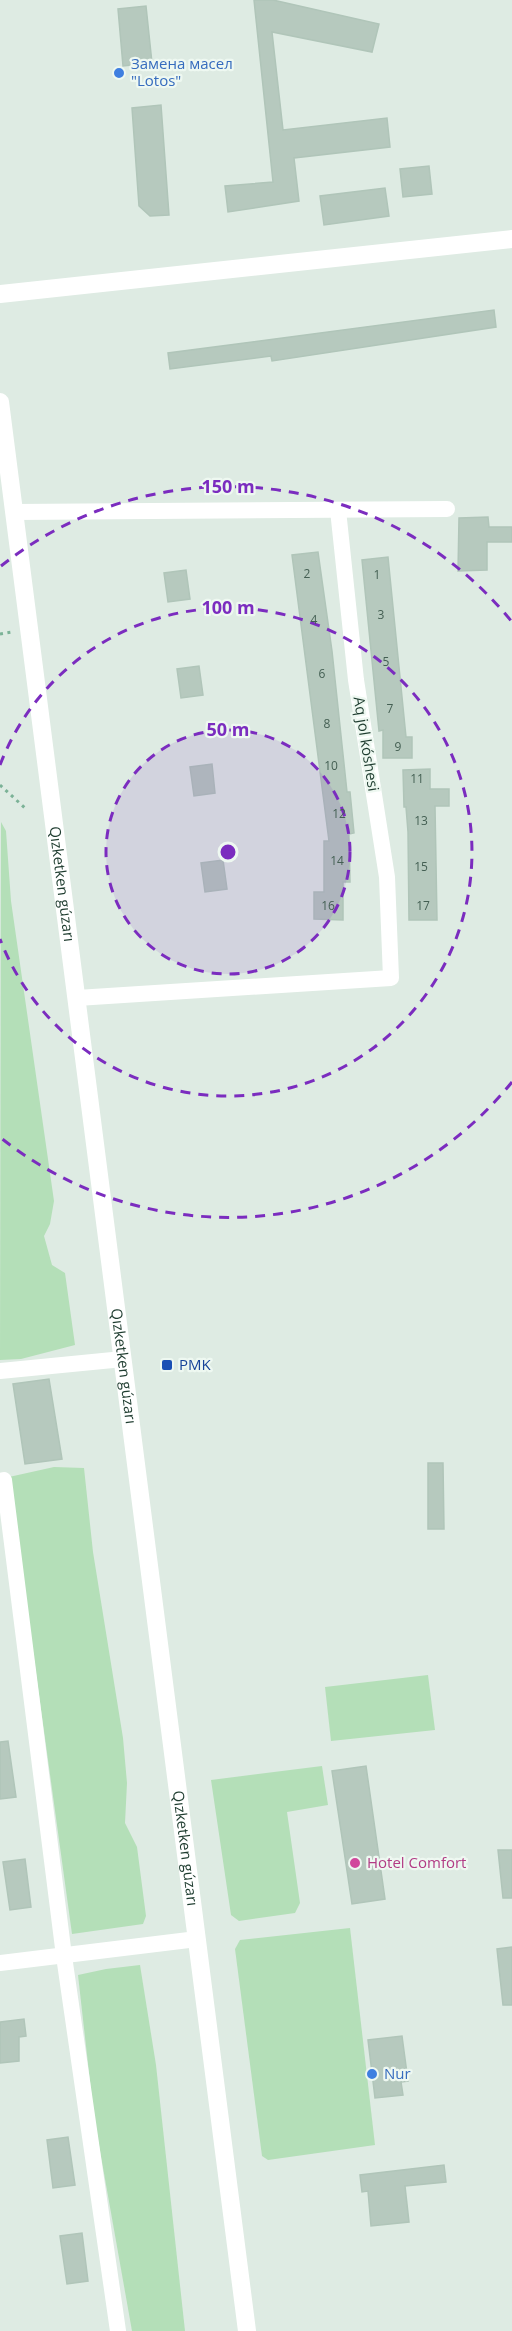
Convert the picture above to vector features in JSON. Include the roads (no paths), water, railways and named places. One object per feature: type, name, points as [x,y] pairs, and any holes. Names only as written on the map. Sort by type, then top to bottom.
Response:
[{"type":"street","points":[[0,294],[512,240]]},
{"type":"street","name":"Qızketken gúzarı","points":[[0,402],[247,2331]]},
{"type":"street","points":[[14,512],[447,509]]},
{"type":"street","name":"Aq jol kóshesi","points":[[77,998],[392,978],[387,877],[356,680],[338,510]]},
{"type":"street","points":[[0,1371],[123,1359]]},
{"type":"street","points":[[0,1481],[4,1480],[64,1956],[118,2331]]},
{"type":"street","points":[[0,1963],[197,1940]]},
{"type":"place","name":"Замена масел \"Lotos\"","points":[[119,73]]},
{"type":"place","name":"PMK","points":[[167,1365]]},
{"type":"place","name":"Hotel Comfort","points":[[355,1863]]},
{"type":"place","name":"Nur","points":[[372,2074]]}]
